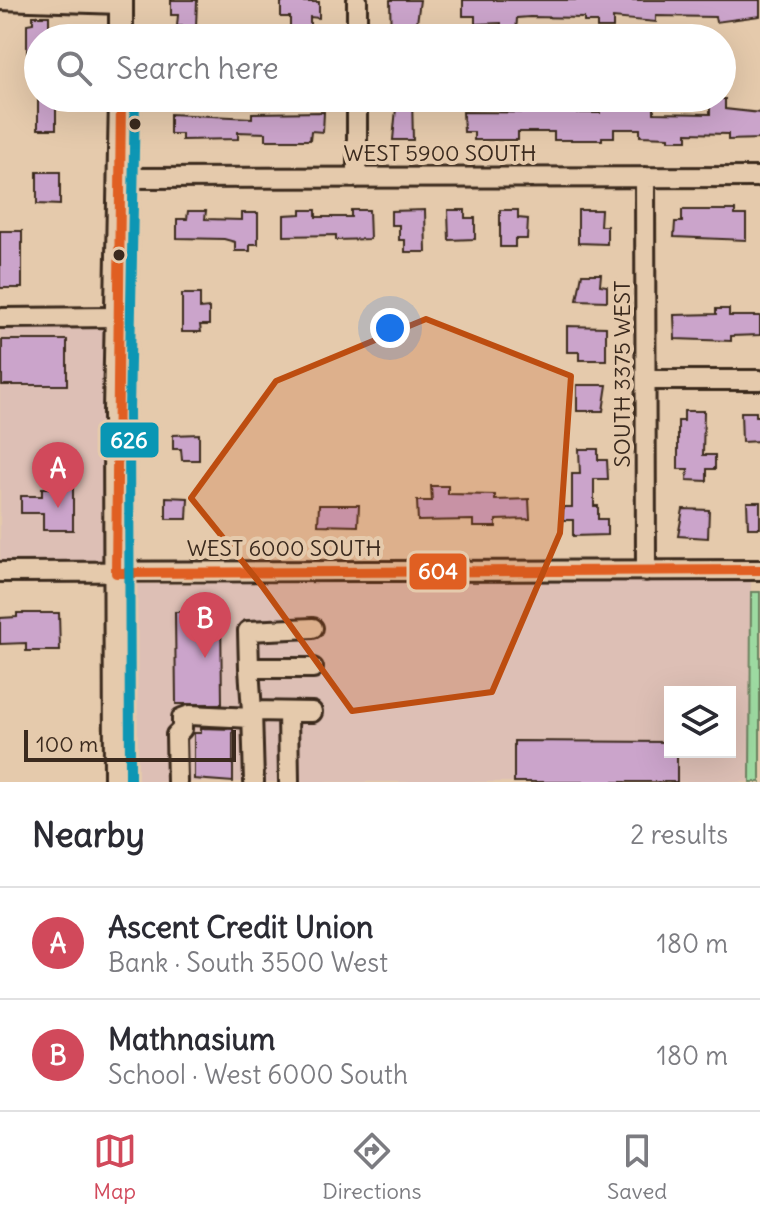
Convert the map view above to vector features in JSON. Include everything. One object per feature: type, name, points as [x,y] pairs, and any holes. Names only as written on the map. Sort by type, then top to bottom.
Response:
[{"type":"main road","points":[[121,2],[121,24]]},
{"type":"main road","points":[[116,782],[121,112]]},
{"type":"street","points":[[0,0],[121,2]]},
{"type":"street","points":[[357,0],[357,24]]},
{"type":"street","points":[[357,112],[357,178]]},
{"type":"street","name":"SOUTH 3375 WEST","points":[[645,177],[646,571]]},
{"type":"street","name":"WEST 5900 SOUTH","points":[[121,178],[760,177]]},
{"type":"street","points":[[0,318],[118,317]]},
{"type":"street","points":[[646,380],[760,380]]},
{"type":"street","name":"WEST 6000 SOUTH","points":[[0,572],[760,570]]},
{"type":"street","points":[[254,782],[248,631],[313,628]]},
{"type":"street","points":[[249,668],[313,668]]},
{"type":"street","points":[[288,712],[289,782]]},
{"type":"street","points":[[177,782],[176,735],[182,729],[182,718],[190,715],[312,712]]},
{"type":"street","points":[[182,729],[188,734],[185,782]]},
{"type":"highlighted area","points":[[426,319],[571,376],[560,533],[492,692],[352,711],[262,586],[191,498],[276,381]]},
{"type":"shaded area","points":[[0,321],[106,321],[107,568],[0,565]]},
{"type":"shaded area","points":[[751,580],[750,782],[128,782],[128,584]]},
{"type":"green space","points":[[751,592],[760,592],[760,782],[750,782]]},
{"type":"building","points":[[171,0],[197,0],[196,24],[177,24],[178,15],[171,15]]},
{"type":"building","points":[[390,0],[420,0],[417,24],[391,24]]},
{"type":"building","points":[[463,0],[760,0],[760,16],[716,22],[715,17],[656,16],[656,22],[613,18],[613,24],[597,24],[584,22],[584,18],[530,17],[517,18],[517,24],[475,24],[475,16],[463,16]]},
{"type":"building","points":[[281,2],[319,2],[319,18],[310,17],[310,24],[290,24],[290,17],[281,17]]},
{"type":"building","points":[[33,16],[49,16],[49,24],[27,24],[33,23]]},
{"type":"building","points":[[736,110],[760,113],[760,139],[728,140],[728,134],[687,133],[687,140],[669,140],[669,137],[640,136],[640,129],[614,129],[614,137],[602,137],[602,140],[554,140],[554,132],[518,132],[518,140],[474,140],[474,132],[464,132],[463,112],[654,112],[710,114]]},
{"type":"building","points":[[38,112],[56,112],[56,129],[38,129]]},
{"type":"building","points":[[324,112],[323,132],[311,131],[310,140],[266,140],[266,133],[238,132],[238,139],[182,140],[182,134],[170,134],[170,114],[252,118],[252,113]]},
{"type":"building","points":[[396,112],[412,112],[413,140],[393,140]]},
{"type":"building","points":[[37,172],[60,172],[60,205],[37,204]]},
{"type":"building","points":[[301,210],[316,210],[316,217],[351,217],[351,210],[369,210],[370,239],[336,240],[336,235],[284,236],[284,215],[301,214]]},
{"type":"building","points":[[425,210],[426,252],[405,252],[405,240],[399,240],[399,225],[391,225],[391,211]]},
{"type":"building","points":[[448,210],[465,210],[465,218],[475,218],[475,239],[449,240]]},
{"type":"building","points":[[500,210],[518,210],[518,218],[528,219],[527,239],[515,239],[515,247],[500,247]]},
{"type":"building","points":[[578,210],[601,210],[600,226],[607,226],[607,244],[578,243]]},
{"type":"building","points":[[682,210],[735,210],[735,215],[746,215],[746,240],[674,237],[675,222],[682,222]]},
{"type":"building","points":[[188,211],[206,211],[205,219],[242,220],[242,213],[258,213],[258,244],[250,244],[250,251],[235,251],[235,242],[224,239],[177,238],[177,219],[187,219]]},
{"type":"building","points":[[0,231],[22,231],[22,288],[0,288]]},
{"type":"building","points":[[582,274],[601,274],[600,285],[607,286],[607,301],[577,300]]},
{"type":"building","points":[[182,294],[200,294],[200,309],[209,308],[209,325],[200,325],[201,332],[182,332]]},
{"type":"building","points":[[716,309],[729,309],[729,316],[760,316],[760,335],[731,336],[731,341],[675,339],[674,315],[716,314]]},
{"type":"building","points":[[567,326],[606,327],[606,360],[579,360],[579,352],[567,352]]},
{"type":"building","points":[[2,340],[67,340],[67,385],[2,385]]},
{"type":"building","points":[[577,385],[607,385],[603,411],[577,411]]},
{"type":"building","points":[[684,411],[704,411],[703,455],[715,455],[715,469],[707,469],[707,481],[687,480],[688,469],[678,469],[678,421],[684,421]]},
{"type":"building","points":[[741,412],[756,412],[756,416],[760,416],[760,441],[742,442]]},
{"type":"building","points":[[199,434],[199,460],[182,460],[181,449],[173,449],[173,435]]},
{"type":"building","points":[[579,449],[598,449],[598,460],[607,460],[608,479],[594,479],[594,506],[598,506],[598,519],[607,519],[607,535],[573,536],[573,520],[563,520],[563,507],[572,507],[572,474],[580,474]]},
{"type":"building","points":[[431,486],[448,486],[448,494],[495,495],[495,500],[529,499],[530,519],[496,520],[496,527],[473,527],[473,520],[418,521],[417,501],[432,501]]},
{"type":"building","points":[[42,488],[73,488],[73,530],[43,530],[43,513],[21,513],[21,496],[42,496]]},
{"type":"building","points":[[166,497],[188,498],[187,519],[166,519]]},
{"type":"building","points":[[747,502],[760,502],[760,528],[748,528]]},
{"type":"building","points":[[319,505],[359,505],[358,526],[318,525]]},
{"type":"building","points":[[683,509],[709,510],[708,538],[678,536]]},
{"type":"building","points":[[175,612],[221,612],[222,704],[176,704]]},
{"type":"building","points":[[17,613],[59,613],[60,651],[26,651],[26,643],[0,644],[0,618],[17,617]]},
{"type":"building","points":[[201,728],[233,729],[233,782],[194,779],[194,733],[201,733]]},
{"type":"building","points":[[514,741],[664,742],[664,758],[677,758],[677,782],[514,782]]},
{"type":"transit line","name":"604","points":[[116,573],[121,112]]},
{"type":"transit line","name":"626","points":[[130,782],[129,411],[135,112]]},
{"type":"transit line","name":"604","points":[[116,573],[760,570]]},
{"type":"place","name":"Ascent Credit Union","points":[[58,508]]},
{"type":"place","name":"Mathnasium","points":[[205,658]]}]
